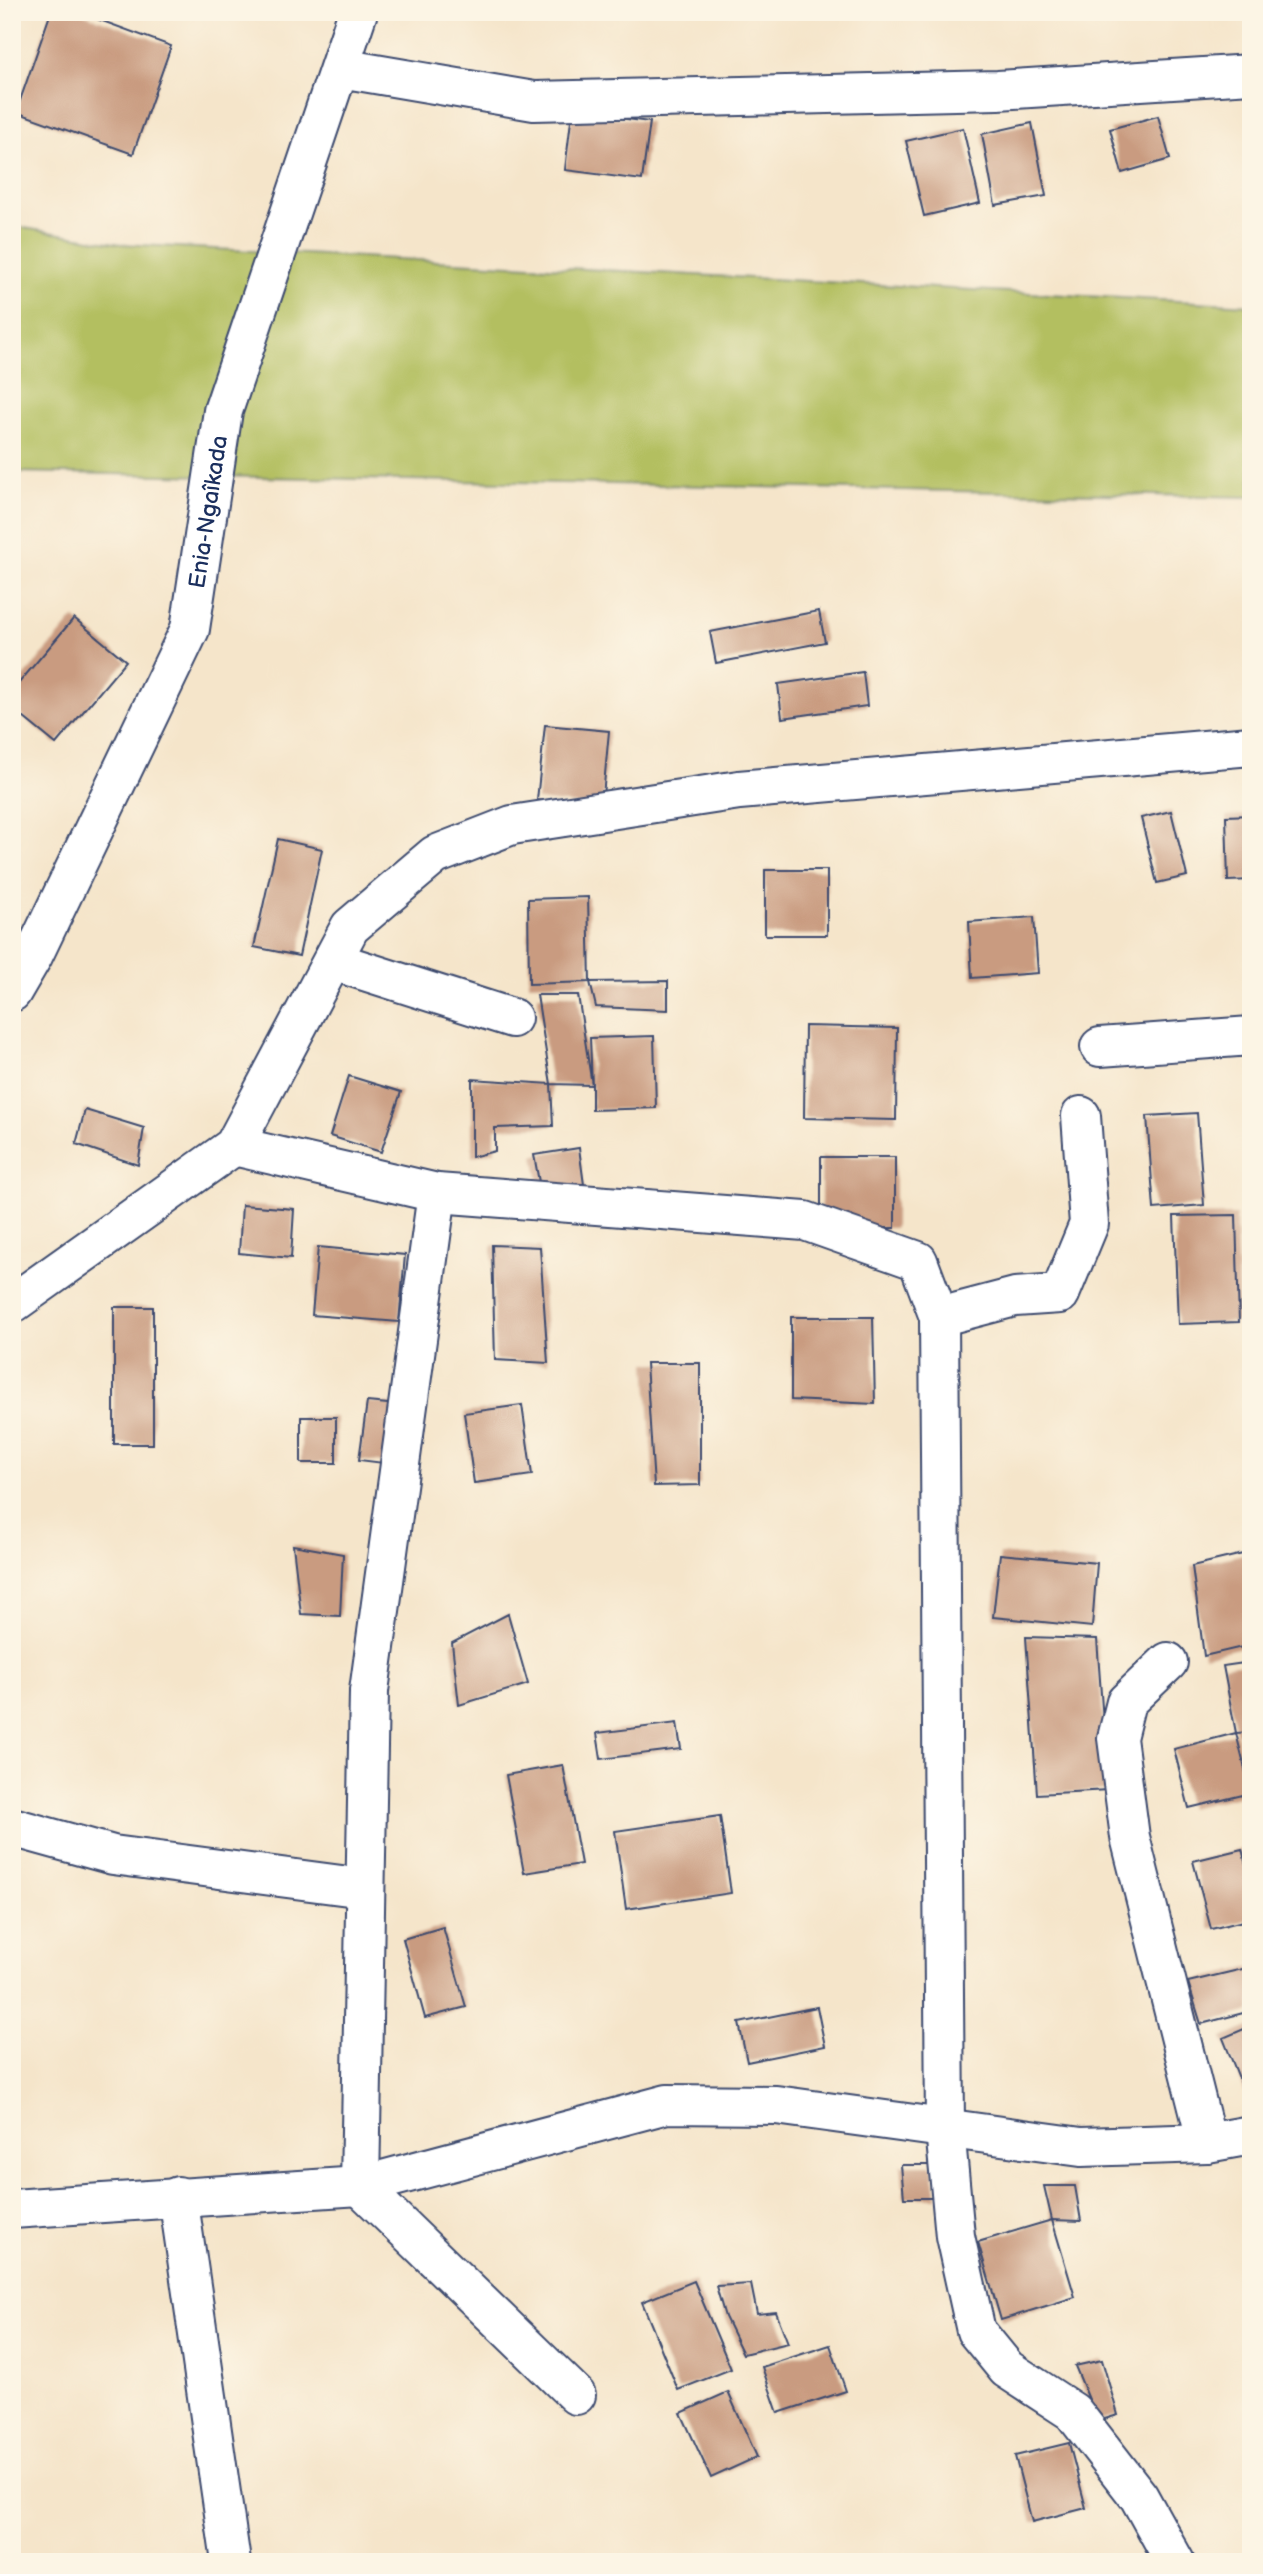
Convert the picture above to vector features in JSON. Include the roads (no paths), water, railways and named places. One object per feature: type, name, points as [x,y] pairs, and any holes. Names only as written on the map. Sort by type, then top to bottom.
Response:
[{"type":"street","name":"Enia-Ngaîkada","points":[[12,992],[33,956],[190,629],[223,411],[358,12]]},
{"type":"street","points":[[340,68],[534,101],[998,90],[1251,74]]},
{"type":"street","points":[[12,1304],[233,1146],[350,927],[435,855],[512,825],[739,790],[1251,746]]},
{"type":"street","points":[[333,961],[512,1018]]},
{"type":"street","points":[[1100,1047],[1251,1036]]},
{"type":"street","points":[[939,1317],[1015,1297],[1060,1294],[1089,1224],[1081,1116]]},
{"type":"street","points":[[233,1146],[437,1193],[805,1221],[918,1261],[939,1317],[945,2129],[955,2236],[976,2331],[1007,2369],[1073,2412],[1139,2497],[1175,2562]]},
{"type":"street","points":[[437,1193],[369,1691],[360,2186],[576,2395]]},
{"type":"street","points":[[1168,1662],[1126,1702],[1117,1738],[1130,1837],[1207,2143]]},
{"type":"street","points":[[12,1827],[113,1855],[365,1888]]},
{"type":"street","points":[[12,2209],[360,2186],[667,2104],[776,2105],[1081,2147],[1207,2143],[1251,2135]]},
{"type":"street","points":[[178,2196],[231,2562]]}]
